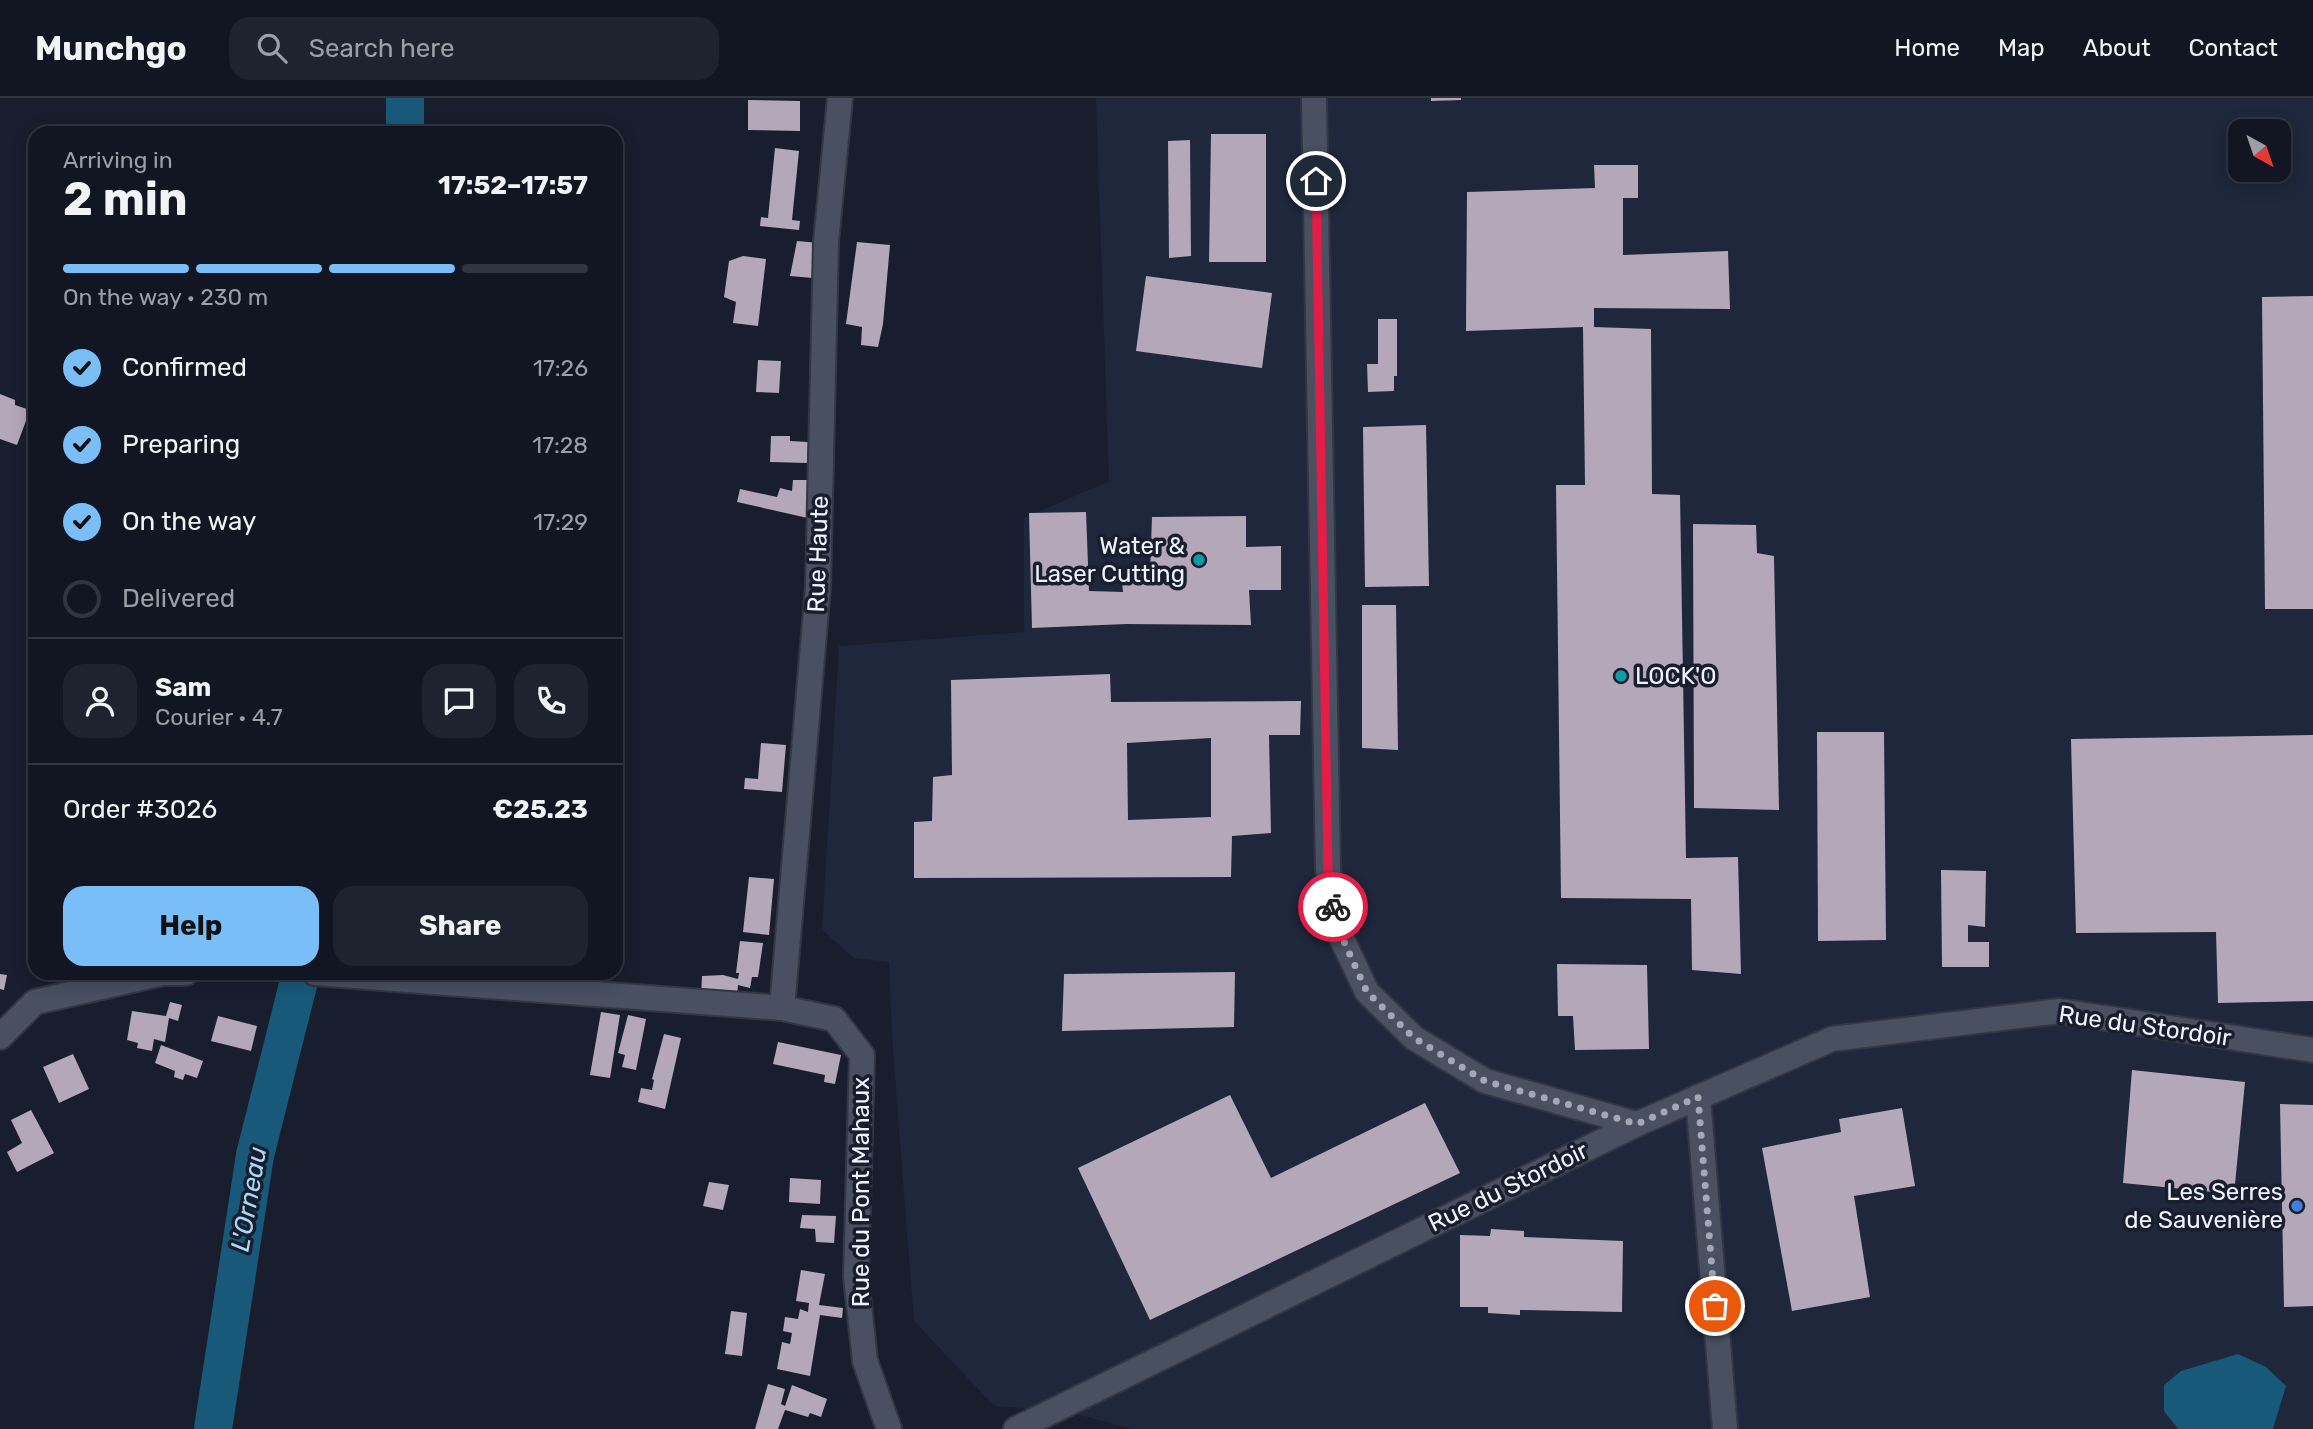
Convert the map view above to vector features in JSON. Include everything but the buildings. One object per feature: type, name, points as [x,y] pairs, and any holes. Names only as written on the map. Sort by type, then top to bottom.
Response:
[{"type":"street","name":"Rue Haute","points":[[782,1009],[818,587],[826,242],[840,98]]},
{"type":"street","points":[[1314,98],[1328,869],[1335,922],[1367,992],[1414,1038],[1485,1081],[1637,1124]]},
{"type":"street","points":[[0,1037],[35,1002],[136,980]]},
{"type":"street","name":"Rue du Pont Mahaux","points":[[407,980],[782,1009],[834,1019],[862,1055],[856,1277],[865,1361],[889,1429]]},
{"type":"street","name":"Rue du Stordoir","points":[[1016,1429],[1637,1124],[1832,1039],[2060,1010],[2313,1051]]},
{"type":"street","points":[[1698,1097],[1725,1429]]},
{"type":"shaded area","points":[[1096,98],[2313,98],[2313,1429],[1131,1429],[1066,1411],[994,1406],[914,1321],[893,1052],[889,962],[854,958],[822,930],[839,646],[1024,632],[1024,518],[1109,481]]},
{"type":"water","points":[[2238,1354],[2266,1367],[2286,1386],[2273,1429],[2178,1429],[2164,1411],[2164,1385],[2181,1371]]},
{"type":"waterway","name":"L'Orneau","points":[[405,98],[405,126]]},
{"type":"waterway","name":"L'Orneau","points":[[213,1429],[255,1155],[299,980]]},
{"type":"way so far","points":[[1333,907],[1335,922],[1367,992],[1414,1038],[1485,1081],[1637,1124],[1698,1097],[1715,1306]]},
{"type":"place","name":"Water & Laser Cutting","points":[[1199,560]]},
{"type":"place","name":"LOCK'O","points":[[1621,676]]},
{"type":"place","name":"Les Serres de Sauvenière","points":[[2297,1206]]},
{"type":"route","points":[[1316,181],[1328,869],[1333,907]]}]
